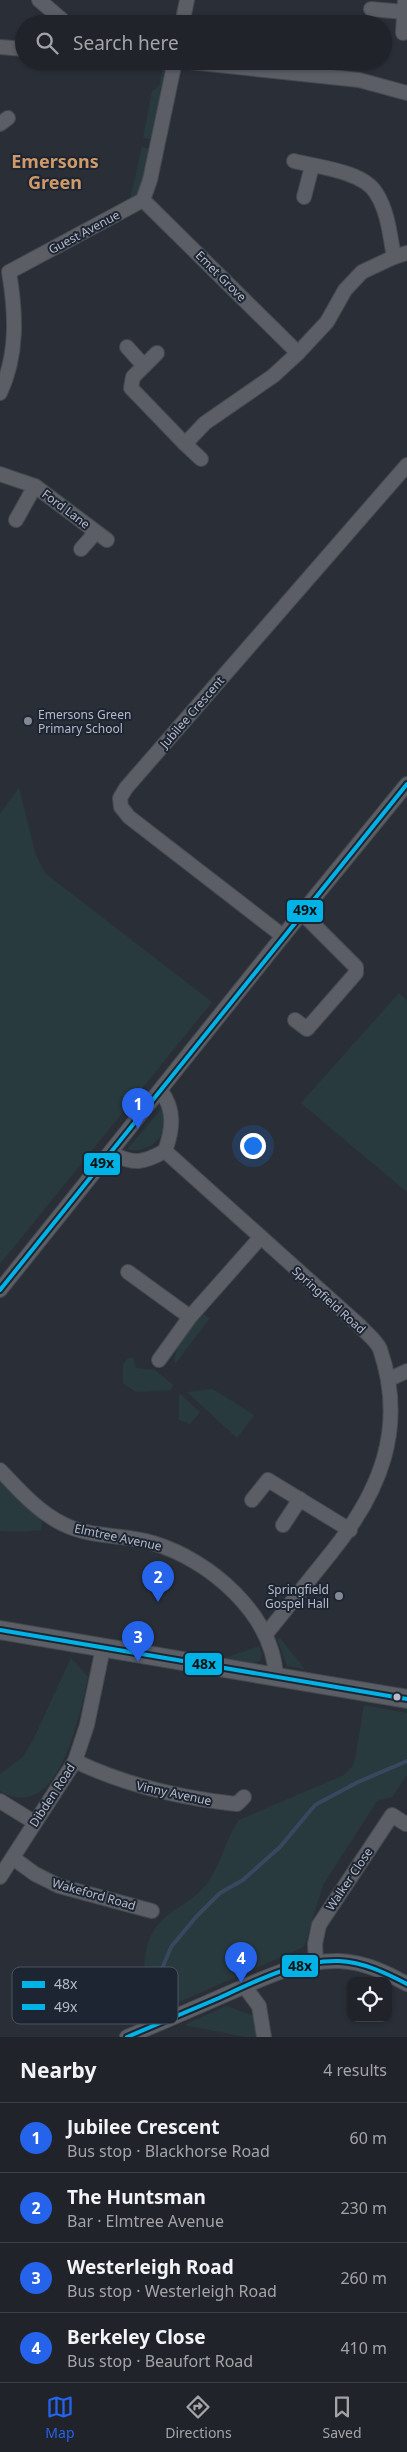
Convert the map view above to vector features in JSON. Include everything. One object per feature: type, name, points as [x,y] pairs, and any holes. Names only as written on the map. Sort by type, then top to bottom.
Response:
[{"type":"street","points":[[39,0],[52,15]]},
{"type":"street","points":[[184,15],[187,0]]},
{"type":"street","points":[[370,9],[405,6],[403,33]]},
{"type":"street","points":[[0,47],[15,48]]},
{"type":"street","points":[[143,200],[150,180],[173,70]]},
{"type":"street","points":[[265,70],[359,80],[407,93]]},
{"type":"street","points":[[185,444],[205,423],[273,376],[298,352],[327,322],[345,290],[362,272],[400,255],[376,192],[362,181],[344,173],[294,161]]},
{"type":"street","points":[[304,197],[312,166]]},
{"type":"street","name":"Guest Avenue","points":[[0,393],[8,376],[15,338],[14,304],[4,268],[143,200]]},
{"type":"street","name":"Emet Grove","points":[[143,200],[298,352]]},
{"type":"street","points":[[127,347],[144,366]]},
{"type":"street","points":[[157,353],[133,377],[131,388],[201,459]]},
{"type":"street","name":"Jubilee Crescent","points":[[283,936],[130,817],[122,807],[120,798],[132,781],[407,465]]},
{"type":"street","name":"Ford Lane","points":[[0,474],[35,486],[101,536],[81,549]]},
{"type":"street","name":"Ford Lane","points":[[16,520],[35,486]]},
{"type":"street","points":[[0,1290],[407,784]]},
{"type":"street","points":[[296,1020],[307,1030],[356,973],[356,967],[302,913]]},
{"type":"street","points":[[111,1153],[127,1161],[147,1161],[165,1151],[173,1124],[169,1102],[161,1091]]},
{"type":"street","name":"Springfield Road","points":[[165,1151],[373,1340],[401,1374],[399,1432],[391,1464],[368,1505],[350,1530],[266,1634]]},
{"type":"street","points":[[159,1360],[190,1317],[260,1238]]},
{"type":"street","points":[[128,1272],[190,1317]]},
{"type":"street","name":"Elmtree Avenue","points":[[0,1470],[32,1504],[63,1524],[76,1529],[152,1542],[180,1552],[222,1581],[257,1619],[266,1634],[276,1667],[276,1678]]},
{"type":"street","points":[[252,1500],[268,1480],[350,1530]]},
{"type":"street","points":[[283,1525],[300,1499]]},
{"type":"street","points":[[0,1630],[407,1699]]},
{"type":"street","name":"Dibden Road","points":[[0,1877],[75,1761],[87,1725],[103,1648]]},
{"type":"street","name":"Vinny Avenue","points":[[75,1761],[104,1775],[154,1791],[237,1804],[244,1797]]},
{"type":"street","points":[[0,1801],[34,1822]]},
{"type":"street","name":"Walker Close","points":[[316,1962],[315,1944],[318,1925],[392,1815],[406,1824]]},
{"type":"street","name":"Wakeford Road","points":[[13,1858],[35,1874],[59,1886],[152,1910]]},
{"type":"street","points":[[178,2015],[294,1966],[316,1962],[339,1961],[365,1964],[407,1984]]},
{"type":"street","points":[[245,1987],[259,2006],[264,2037]]},
{"type":"street","points":[[127,2037],[158,2024]]},
{"type":"shaded area","points":[[163,70],[165,70],[151,139],[143,138],[152,92],[159,86]]},
{"type":"shaded area","points":[[142,147],[150,149],[141,192],[130,200]]},
{"type":"shaded area","points":[[19,788],[36,856],[46,874],[212,1002],[0,1264],[0,814]]},
{"type":"shaded area","points":[[399,993],[407,1001],[407,1192],[301,1103]]},
{"type":"shaded area","points":[[164,1106],[166,1122],[162,1135],[146,1148],[140,1150],[127,1149]]},
{"type":"shaded area","points":[[203,1314],[210,1318],[175,1364],[180,1344]]},
{"type":"shaded area","points":[[133,1357],[136,1368],[155,1370],[173,1385],[171,1390],[136,1392],[123,1383],[123,1365],[127,1359]]},
{"type":"shaded area","points":[[213,1389],[254,1415],[237,1438],[187,1392]]},
{"type":"shaded area","points":[[179,1393],[200,1412],[190,1424],[179,1420]]},
{"type":"shaded area","points":[[0,1481],[39,1518],[42,1522],[41,1530],[0,1531]]},
{"type":"shaded area","points":[[280,1638],[305,1669],[287,1666],[277,1639]]},
{"type":"shaded area","points":[[259,1646],[262,1654],[261,1660],[254,1663],[225,1658]]},
{"type":"shaded area","points":[[71,1658],[88,1677],[79,1715],[63,1761],[52,1780],[38,1793],[20,1798],[0,1791],[0,1774],[23,1757],[34,1738]]},
{"type":"shaded area","points":[[364,1705],[407,1713],[407,1775],[392,1797],[377,1801],[323,1885],[304,1947],[178,2003],[178,1967],[145,1967],[147,1948],[151,1936],[158,1925],[168,1915],[196,1895],[210,1880],[239,1820],[344,1775],[352,1767]]},
{"type":"shaded area","points":[[226,2006],[254,2016],[256,2037],[245,2037],[184,2025]]},
{"type":"waterway","points":[[163,1967],[171,1947],[196,1917],[220,1893],[243,1880],[280,1847],[315,1805],[358,1782],[407,1761]]},
{"type":"transit line","name":"49x","points":[[0,1290],[407,784]]},
{"type":"transit line","name":"48x","points":[[0,1630],[407,1699]]},
{"type":"transit line","name":"48x","points":[[178,2015],[277,1973],[307,1964],[339,1961],[357,1963],[383,1972],[407,1984]]},
{"type":"transit line","name":"48x","points":[[127,2037],[158,2024]]},
{"type":"place","name":"Emersons Green Primary School","points":[[28,721]]},
{"type":"place","name":"Jubilee Crescent","points":[[138,1129]]},
{"type":"place","name":"Springfield Gospel Hall","points":[[339,1596]]},
{"type":"place","name":"The Huntsman","points":[[158,1602]]},
{"type":"place","name":"Westerleigh Road","points":[[138,1662]]},
{"type":"place","name":"Berkeley Close","points":[[241,1983]]},
{"type":"district","name":"Emersons Green","points":[[55,171]]}]
